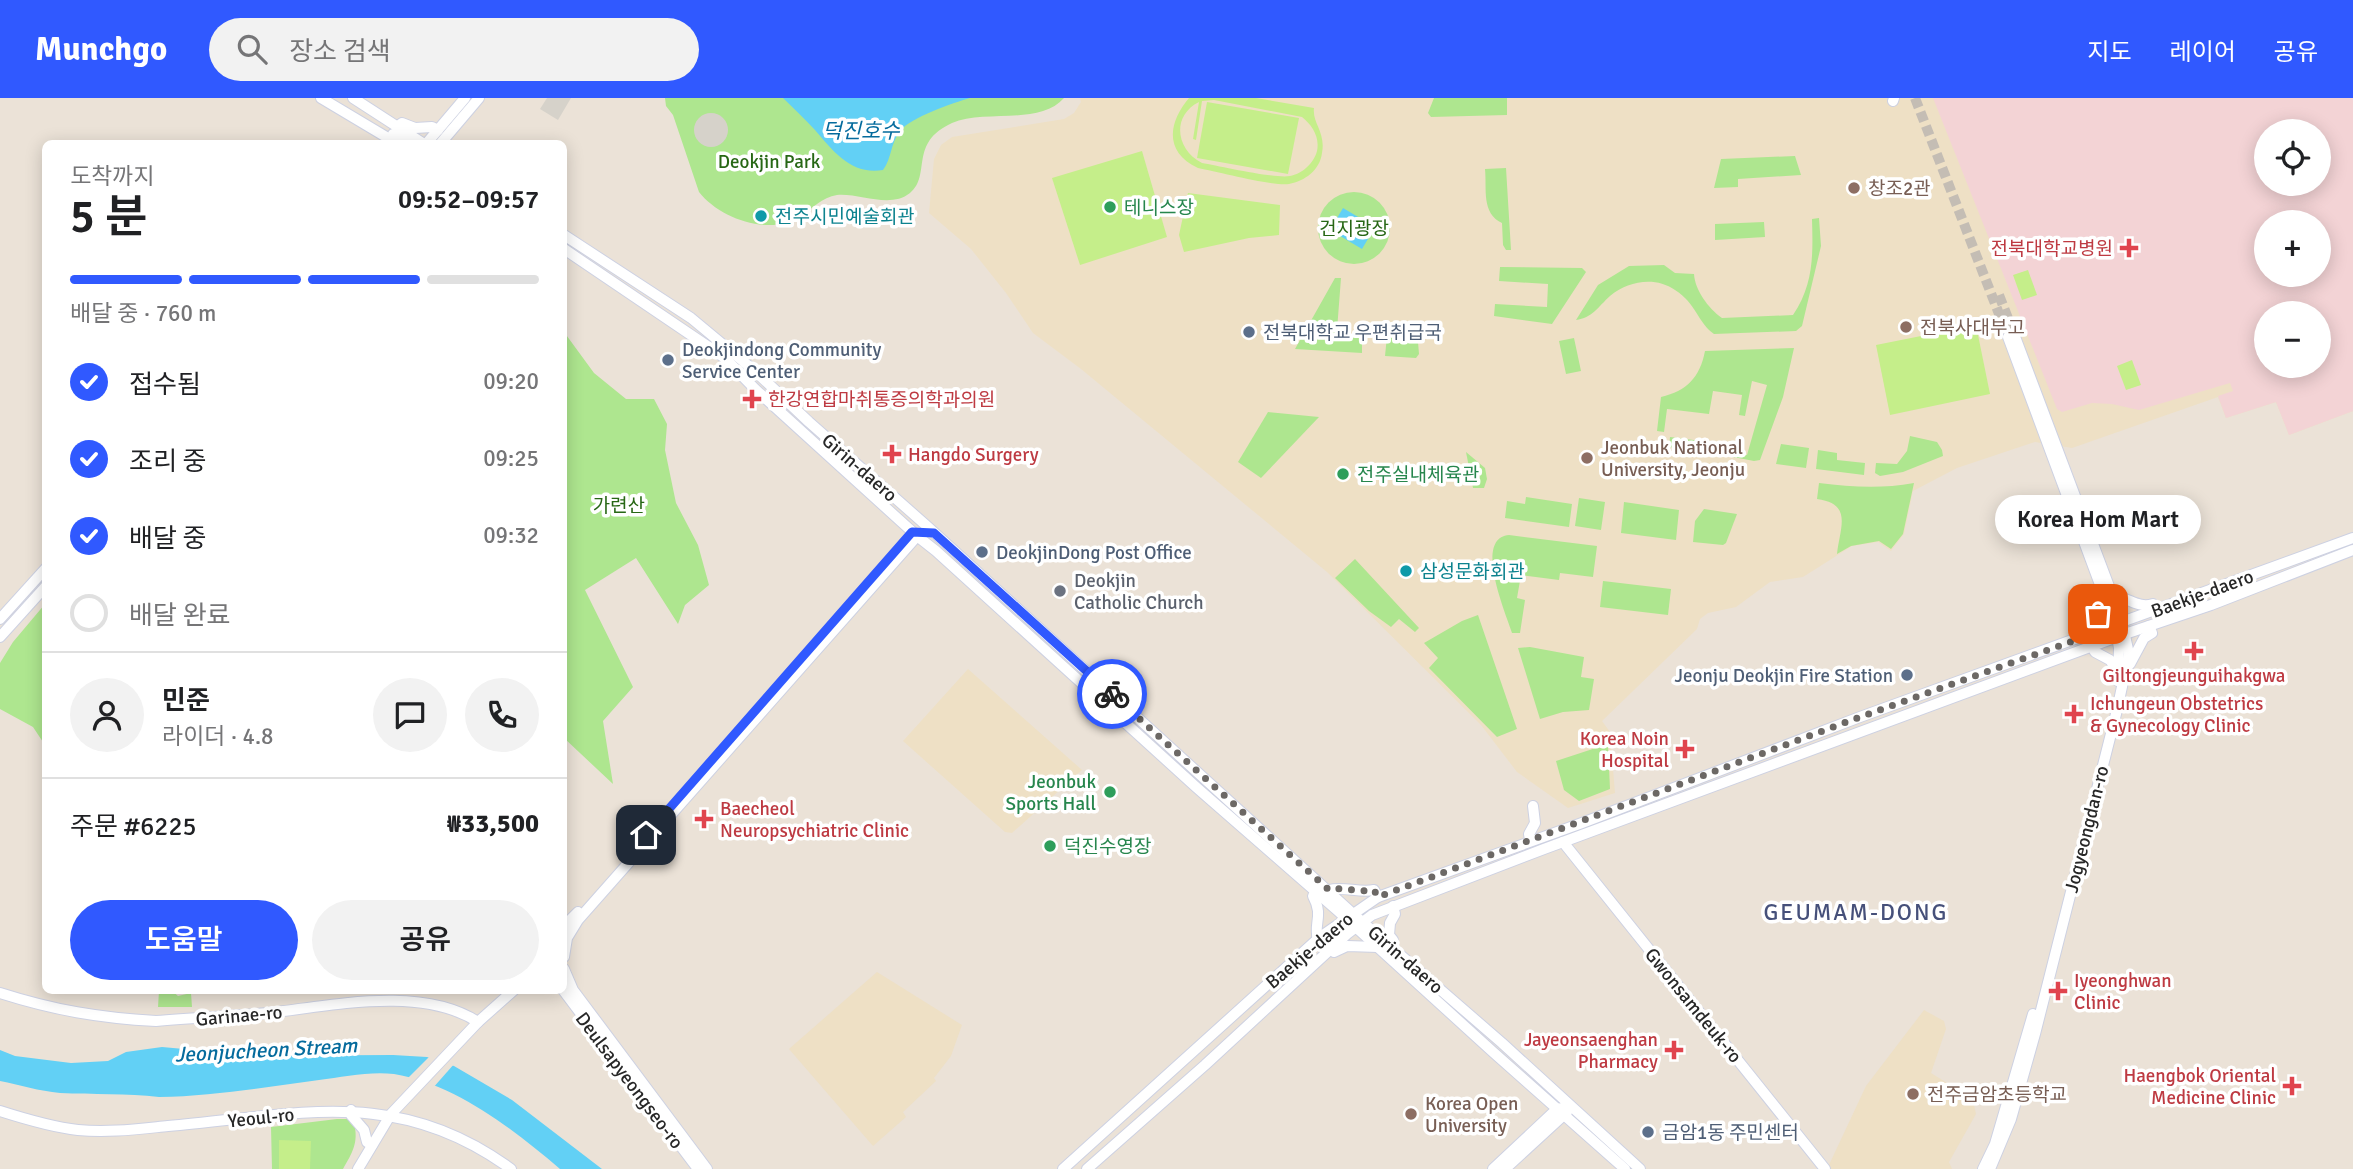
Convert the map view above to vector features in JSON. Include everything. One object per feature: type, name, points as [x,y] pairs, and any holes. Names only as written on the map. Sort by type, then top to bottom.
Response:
[{"type":"street","points":[[321,98],[390,140]]},
{"type":"street","points":[[352,98],[419,140]]},
{"type":"street","points":[[443,138],[466,98]]},
{"type":"street","points":[[435,140],[466,102],[466,98]]},
{"type":"street","points":[[443,138],[480,98]]},
{"type":"street","points":[[337,107],[346,107],[403,140]]},
{"type":"street","points":[[398,125],[402,123],[415,128],[432,128],[443,138]]},
{"type":"street","name":"Girin-daero","points":[[567,236],[704,328],[765,379],[922,532],[946,560],[1196,787],[1317,891],[1392,946],[1640,1169]]},
{"type":"street","name":"Girin-daero","points":[[567,251],[725,358],[755,389],[922,532],[1004,598],[1329,890],[1349,915]]},
{"type":"street","name":"Jogyeongdan-ro","points":[[1983,1169],[1995,1144],[2023,1051],[2121,675],[2129,654],[2011,335]]},
{"type":"street","points":[[567,923],[922,532]]},
{"type":"street","points":[[567,938],[578,920],[922,532]]},
{"type":"street","name":"Baekje-daero","points":[[1063,1169],[1318,939],[1378,897],[2353,538]]},
{"type":"street","name":"Baekje-daero","points":[[1087,1169],[1359,923],[1393,906],[2121,635],[2211,605],[2353,550]]},
{"type":"street","points":[[0,619],[42,572]]},
{"type":"street","points":[[0,637],[42,590]]},
{"type":"street","points":[[2087,636],[2084,629],[2098,616],[2110,598],[2119,596],[2145,606],[2152,604],[2155,611]]},
{"type":"street","points":[[2092,647],[2095,652],[2110,660],[2121,675],[2144,638],[2152,633],[2149,626]]},
{"type":"street","name":"Jogyeongdan-ro","points":[[1990,1169],[2011,1119],[2035,1034],[2121,675]]},
{"type":"street","points":[[1531,840],[1529,834],[1535,823],[1533,806]]},
{"type":"street","name":"Gwonsamdeuk-ro","points":[[1563,842],[1825,1169]]},
{"type":"street","points":[[1329,890],[1374,890],[1378,897]]},
{"type":"street","points":[[1317,891],[1313,896],[1320,911],[1316,934],[1318,939]]},
{"type":"street","points":[[1392,946],[1393,940],[1389,935],[1390,923],[1395,914],[1393,906]]},
{"type":"street","name":"Girin-daero","points":[[1359,923],[1378,947],[1625,1169]]},
{"type":"street","points":[[1331,948],[1334,952],[1347,946],[1378,947]]},
{"type":"street","name":"Deulsapyeongseo-ro","points":[[567,975],[579,997],[708,1169]]},
{"type":"street","name":"Garinae-ro","points":[[0,993],[54,1010],[123,1020],[156,1021],[397,1002],[444,1007],[466,1014],[478,1022]]},
{"type":"street","points":[[358,1169],[391,1115],[469,1031],[510,994]]},
{"type":"street","name":"Deulsapyeongseo-ro","points":[[566,994],[698,1169]]},
{"type":"street","points":[[1493,1169],[1571,1106]]},
{"type":"street","points":[[351,1110],[351,1115],[364,1130],[367,1142],[372,1145]]},
{"type":"street","name":"Yeoul-ro","points":[[0,1111],[43,1124],[93,1131],[143,1129],[311,1111],[351,1110],[391,1115],[443,1130],[478,1147],[511,1169]]},
{"type":"street","points":[[1505,1169],[1561,1112]]},
{"type":"street","points":[[1105,1132],[1116,1144]]},
{"type":"shaded area","points":[[547,98],[571,98],[558,120],[540,109]]},
{"type":"shaded area","name":"Jeonbuk National University, Jeonju","points":[[1080,98],[2353,98],[2353,411],[2289,435],[2276,402],[2226,418],[2218,397],[2072,448],[2035,442],[1957,468],[1913,491],[1904,534],[1891,551],[1878,542],[1852,546],[1803,577],[1770,582],[1736,607],[1708,613],[1700,619],[1697,629],[1602,721],[1610,732],[1615,793],[1568,808],[1517,772],[1481,725],[1327,572],[1081,369],[1033,333],[971,249],[929,213],[934,159],[941,145],[952,137],[1064,119],[1074,113],[1081,102]]},
{"type":"shaded area","name":"전북대학교병원","points":[[1933,98],[2353,98],[2353,411],[2289,435],[2276,402],[2226,418],[2218,396],[2233,391],[2230,383],[2139,410],[2092,403],[2062,412],[2057,409]]},
{"type":"shaded area","points":[[711,113],[723,118],[728,130],[723,142],[711,147],[699,142],[694,130],[699,118]]},
{"type":"shaded area","points":[[968,669],[1082,770],[1012,833],[1005,832],[903,741]]},
{"type":"shaded area","points":[[877,972],[962,1025],[951,1056],[934,1078],[936,1081],[903,1112],[906,1117],[873,1146],[789,1049]]},
{"type":"shaded area","name":"전주금암초등학교","points":[[1924,1010],[1944,1021],[1946,1029],[1931,1073],[1976,1101],[1976,1114],[1949,1162],[1952,1169],[1830,1169],[1828,1167],[1866,1086]]},
{"type":"green space","name":"Deokjin Park","points":[[665,98],[1064,98],[1054,107],[1041,112],[965,119],[938,131],[925,149],[916,186],[902,198],[884,200],[837,195],[788,222],[760,225],[732,217],[719,210],[699,192]]},
{"type":"green space","points":[[1189,98],[1256,98],[1314,108],[1323,146],[1321,159],[1311,174],[1289,184],[1258,181],[1198,168],[1179,154],[1175,145],[1174,127]],"holes":[[[1214,100],[1302,117],[1314,132],[1317,151],[1307,167],[1290,176],[1260,174],[1202,163],[1187,150],[1180,133],[1184,116],[1199,102],[1193,139],[1196,140],[1202,101]]]},
{"type":"green space","points":[[1434,98],[1507,98],[1507,115],[1431,117],[1428,113]]},
{"type":"green space","points":[[1207,102],[1299,118],[1288,174],[1197,158]]},
{"type":"green space","name":"테니스장","points":[[1142,151],[1167,237],[1080,265],[1052,178]]},
{"type":"green space","points":[[1795,156],[1801,175],[1738,179],[1738,187],[1714,188],[1721,159]]},
{"type":"green space","points":[[1506,168],[1511,250],[1506,250],[1503,245],[1502,223],[1491,213],[1486,192],[1485,169]]},
{"type":"green space","name":"건지광장","points":[[1354,192],[1374,198],[1384,208],[1390,228],[1384,248],[1374,258],[1354,264],[1334,258],[1324,248],[1318,228],[1324,208],[1334,198]]},
{"type":"green space","points":[[1188,193],[1280,205],[1279,235],[1249,238],[1184,252],[1179,235]]},
{"type":"green space","points":[[1819,218],[1821,246],[1802,326],[1796,331],[1714,334],[1682,295],[1667,286],[1650,282],[1633,284],[1617,291],[1591,314],[1576,320],[1598,285],[1629,266],[1664,265],[1675,273],[1694,274],[1703,298],[1722,318],[1793,315],[1809,280],[1812,219]]},
{"type":"green space","points":[[1764,222],[1765,237],[1715,240],[1715,224]]},
{"type":"green space","points":[[1500,267],[1582,268],[1586,272],[1552,324],[1494,316],[1495,304],[1547,307],[1548,284],[1499,281]]},
{"type":"green space","points":[[2028,270],[2037,295],[2022,300],[2013,275]]},
{"type":"green space","points":[[1335,278],[1341,278],[1337,330],[1344,337],[1362,338],[1362,353],[1295,349]]},
{"type":"green space","points":[[1976,325],[1990,394],[1890,415],[1876,345]]},
{"type":"green space","name":"가련산","points":[[567,336],[594,373],[626,399],[654,399],[667,424],[665,450],[676,503],[698,545],[709,585],[685,605],[678,624],[636,558],[585,590],[633,687],[603,721],[613,784],[567,741]]},
{"type":"green space","points":[[1387,336],[1412,338],[1418,342],[1419,354],[1416,358],[1385,356]]},
{"type":"green space","points":[[1574,338],[1581,371],[1566,374],[1559,341]]},
{"type":"green space","points":[[1794,348],[1783,397],[1760,460],[1728,456],[1728,453],[1747,455],[1767,385],[1752,381],[1745,416],[1739,415],[1742,395],[1713,391],[1709,414],[1667,409],[1664,432],[1657,431],[1661,397],[1678,391],[1691,382],[1700,368],[1705,351]]},
{"type":"green space","points":[[2132,360],[2141,385],[2126,390],[2117,366]]},
{"type":"green space","points":[[1268,412],[1319,417],[1261,478],[1238,462]]},
{"type":"green space","points":[[1910,436],[1937,442],[1943,456],[1903,472],[1880,476],[1875,473],[1876,463],[1897,464],[1907,451]]},
{"type":"green space","points":[[1670,437],[1709,442],[1708,453],[1669,447]]},
{"type":"green space","points":[[1781,444],[1809,448],[1806,468],[1776,464]]},
{"type":"green space","points":[[1818,450],[1837,453],[1837,460],[1865,463],[1864,475],[1816,469]]},
{"type":"green space","points":[[1466,452],[1485,468],[1487,479],[1484,488],[1473,488]]},
{"type":"green space","points":[[1819,483],[1866,487],[1914,483],[1903,534],[1891,549],[1879,541],[1851,546],[1837,554],[1842,518],[1836,506],[1817,499]]},
{"type":"green space","points":[[1526,497],[1572,504],[1569,527],[1505,518],[1507,501],[1525,504]]},
{"type":"green space","points":[[1579,498],[1605,502],[1601,530],[1575,526]]},
{"type":"green space","points":[[1624,502],[1679,510],[1676,540],[1621,533]]},
{"type":"green space","points":[[1704,509],[1737,514],[1723,545],[1693,542],[1695,521]]},
{"type":"green space","points":[[1509,535],[1597,546],[1593,577],[1560,573],[1559,580],[1521,575],[1517,598],[1525,600],[1520,633],[1512,633],[1499,594],[1493,562],[1493,549],[1499,539]]},
{"type":"green space","points":[[1355,559],[1419,628],[1415,632],[1399,619],[1391,627],[1369,611],[1335,578]]},
{"type":"green space","points":[[1603,581],[1671,589],[1668,615],[1600,607]]},
{"type":"green space","points":[[42,608],[42,740],[33,727],[0,709],[0,663],[13,642]]},
{"type":"green space","points":[[1478,615],[1517,729],[1497,737],[1429,668],[1438,658],[1424,643]]},
{"type":"green space","points":[[1530,647],[1584,657],[1581,677],[1594,679],[1589,710],[1563,712],[1540,719],[1518,648]]},
{"type":"green space","points":[[1608,744],[1610,789],[1579,801],[1564,790],[1556,761]]},
{"type":"green space","points":[[159,994],[191,994],[192,1007],[158,1007]]},
{"type":"green space","points":[[347,1119],[354,1123],[356,1136],[354,1148],[343,1169],[272,1169],[271,1127]]},
{"type":"green space","points":[[279,1140],[311,1141],[310,1169],[279,1169]]},
{"type":"water","name":"덕진호수","points":[[783,98],[970,98],[933,111],[905,126],[897,136],[883,170],[872,171],[852,165],[836,154]]},
{"type":"water","points":[[1343,208],[1375,227],[1362,249],[1330,230]]},
{"type":"water","points":[[162,1047],[206,1051],[222,1056],[427,1057],[454,1066],[512,1100],[602,1169],[560,1169],[504,1124],[462,1098],[417,1079],[394,1074],[366,1074],[219,1093],[159,1097],[60,1093],[0,1081],[0,1050],[15,1056],[71,1063],[108,1061],[126,1052]]},
{"type":"pier","points":[[431,1055],[455,1063],[432,1089],[405,1081]]},
{"type":"tunnel","points":[[1915,98],[2008,337]]},
{"type":"tunnel","points":[[1999,295],[2014,334]]},
{"type":"way so far","points":[[1112,694],[1329,890],[1374,890],[1378,897],[1860,717],[2087,636],[2084,629],[2098,614]]},
{"type":"place","name":"창조2관","points":[[1854,188]]},
{"type":"place","name":"테니스장","points":[[1110,207]]},
{"type":"place","name":"전주시민예술회관","points":[[761,216]]},
{"type":"place","name":"전북대학교병원","points":[[2129,248]]},
{"type":"place","name":"전북사대부고","points":[[1906,327]]},
{"type":"place","name":"전북대학교 우편취급국","points":[[1249,332]]},
{"type":"place","name":"Deokjindong Community Service Center","points":[[668,360]]},
{"type":"place","name":"한강연합마취통증의학과의원","points":[[752,399]]},
{"type":"place","name":"Hangdo Surgery","points":[[892,454]]},
{"type":"place","name":"Jeonbuk National University, Jeonju","points":[[1587,458]]},
{"type":"place","name":"전주실내체육관","points":[[1343,474]]},
{"type":"place","name":"DeokjinDong Post Office","points":[[982,552]]},
{"type":"place","name":"삼성문화회관","points":[[1406,571]]},
{"type":"place","name":"Deokjin Catholic Church","points":[[1060,591]]},
{"type":"place","name":"Korea Hom Mart","points":[[2098,614]]},
{"type":"place","name":"Giltongjeunguihakgwa","points":[[2194,651]]},
{"type":"place","name":"Jeonju Deokjin Fire Station","points":[[1907,675]]},
{"type":"place","name":"Ichungeun Obstetrics & Gynecology Clinic","points":[[2074,714]]},
{"type":"place","name":"Korea Noin Hospital","points":[[1685,749]]},
{"type":"place","name":"Jeonbuk Sports Hall","points":[[1110,792]]},
{"type":"place","name":"Baecheol Neuropsychiatric Clinic","points":[[704,819]]},
{"type":"place","name":"덕진수영장","points":[[1050,846]]},
{"type":"place","name":"Iyeonghwan Clinic","points":[[2058,991]]},
{"type":"place","name":"Jayeonsaenghan Pharmacy","points":[[1674,1050]]},
{"type":"place","name":"Haengbok Oriental Medicine Clinic","points":[[2292,1086]]},
{"type":"place","name":"전주금암초등학교","points":[[1913,1094]]},
{"type":"place","name":"Korea Open University","points":[[1411,1114]]},
{"type":"place","name":"금암1동 주민센터","points":[[1648,1132]]},
{"type":"district","name":"GEUMAM-DONG","points":[[1856,912]]},
{"type":"route","points":[[646,835],[912,532],[934,533],[1112,694]]},
{"type":"water label","name":"Jeonjucheon Stream","points":[[266,1050]]}]
